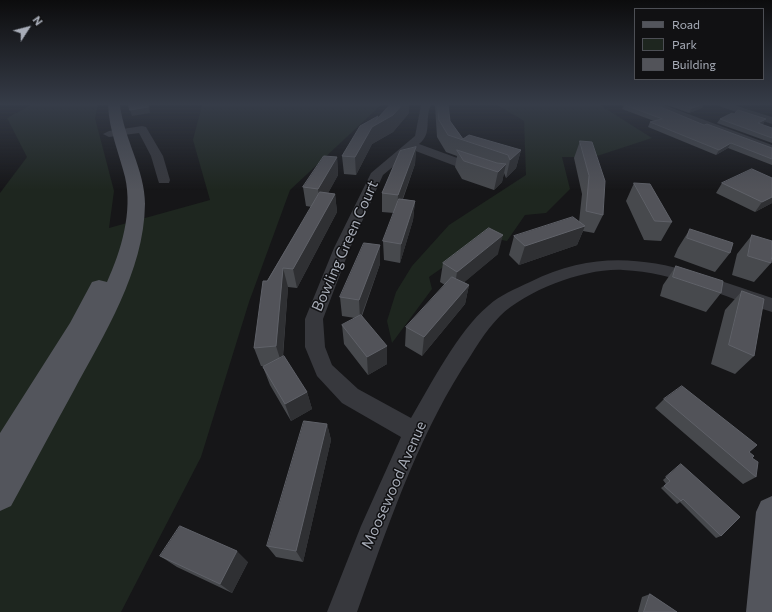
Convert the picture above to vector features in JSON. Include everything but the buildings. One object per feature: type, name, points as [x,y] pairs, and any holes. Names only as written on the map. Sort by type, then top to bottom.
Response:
[{"type":"main road","points":[[0,459],[79,328],[111,260],[119,234],[124,189],[113,134]]},
{"type":"main road","points":[[0,495],[98,324],[122,266],[130,241],[136,205],[131,167],[113,134]]},
{"type":"main road","points":[[764,612],[772,512]]},
{"type":"street","points":[[145,134],[157,156],[164,180]]},
{"type":"street","name":"Bowling Green Court","points":[[414,432],[350,396],[324,370],[315,347],[314,319],[342,248],[377,173],[420,138],[422,134]]},
{"type":"street","points":[[733,134],[772,148]]},
{"type":"street","points":[[410,145],[491,174]]},
{"type":"street","name":"Moosewood Avenue","points":[[342,612],[371,536],[414,432],[459,355],[476,331],[494,311],[523,291],[551,278],[577,269],[622,264],[694,277],[772,305]]},
{"type":"green space","points":[[15,134],[99,134],[114,191],[109,228],[210,200],[193,140],[195,134],[350,134],[290,190],[249,302],[201,457],[121,612],[0,612],[0,193],[27,157]]},
{"type":"green space","points":[[524,134],[645,134],[652,138],[594,157],[562,157],[570,189],[546,213],[525,215],[507,241],[486,237],[429,277],[432,289],[392,343],[387,321],[396,292],[412,266],[449,225],[526,175]]}]
